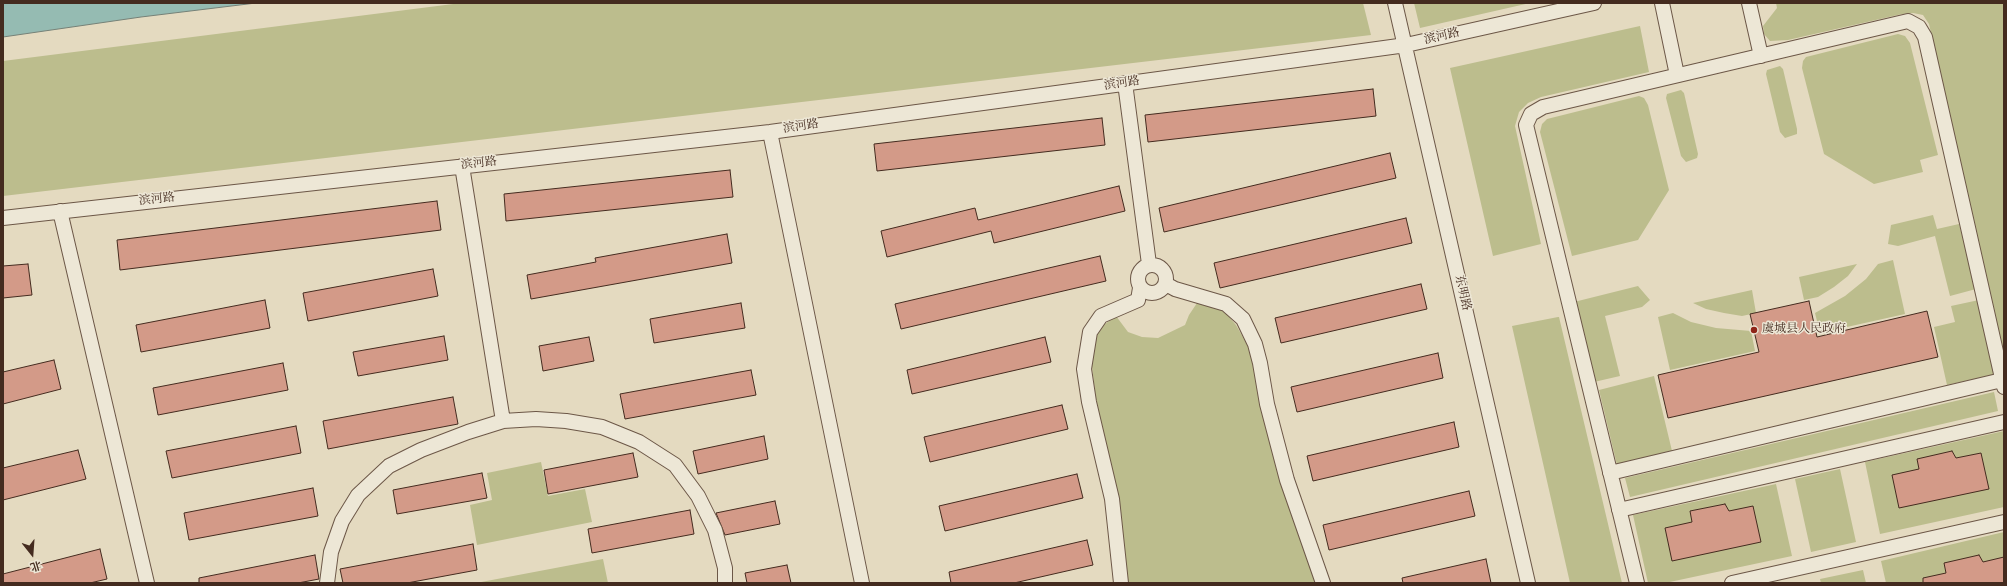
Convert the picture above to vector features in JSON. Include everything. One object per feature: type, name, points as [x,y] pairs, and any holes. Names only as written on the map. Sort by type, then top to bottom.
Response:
[{"type":"street","name":"东明路","points":[[1395,3],[1406,45],[1528,583]]},
{"type":"street","name":"滨河路","points":[[3,218],[770,132],[1406,45],[1594,3]]},
{"type":"street","points":[[1662,3],[1677,76]]},
{"type":"street","points":[[1749,3],[1761,56]]},
{"type":"street","points":[[1610,473],[2003,384],[1925,36],[1919,27],[1908,21],[1543,107],[1531,114],[1526,125],[1610,473],[1637,583]]},
{"type":"street","points":[[1125,83],[1150,264]]},
{"type":"street","points":[[770,132],[862,583]]},
{"type":"street","points":[[462,166],[504,420]]},
{"type":"street","points":[[60,211],[147,583]]},
{"type":"street","points":[[1150,264],[1157,265],[1163,269],[1166,276],[1166,284],[1161,290],[1154,293],[1147,293],[1140,288],[1137,281],[1138,274],[1142,268],[1150,264]]},
{"type":"street","points":[[1166,284],[1175,289],[1226,304],[1243,319],[1255,344],[1267,404],[1287,480],[1323,583]]},
{"type":"street","points":[[1120,583],[1112,499],[1089,402],[1084,369],[1090,332],[1101,316],[1138,300],[1140,288]]},
{"type":"street","points":[[327,583],[331,552],[342,521],[358,495],[389,466],[422,450],[504,420],[536,419],[566,421],[602,428],[639,442],[675,465],[698,496],[715,530],[724,568],[725,583]]},
{"type":"street","points":[[1619,510],[2004,422]]},
{"type":"street","points":[[1732,583],[2004,522]]},
{"type":"green space","points":[[461,3],[1363,3],[1371,35],[3,196],[3,61]]},
{"type":"green space","points":[[1414,3],[1530,3],[1420,28]]},
{"type":"green space","points":[[1776,3],[2004,3],[2004,361],[1929,24],[1923,15],[1913,13],[1902,14],[1788,40],[1770,41],[1764,34],[1763,26],[1777,8]]},
{"type":"green space","points":[[1640,26],[1649,72],[1541,97],[1528,103],[1519,112],[1515,126],[1541,244],[1493,256],[1450,68]]},
{"type":"green space","points":[[1898,34],[1905,36],[1910,43],[1938,155],[1920,160],[1923,172],[1874,184],[1824,154],[1802,68],[1803,61],[1806,57]]},
{"type":"green space","points":[[1780,66],[1783,69],[1797,129],[1797,134],[1785,138],[1780,132],[1766,74],[1767,70]]},
{"type":"green space","points":[[1681,90],[1684,93],[1698,154],[1697,158],[1686,162],[1681,156],[1666,98],[1667,94]]},
{"type":"green space","points":[[1639,96],[1644,98],[1648,105],[1669,190],[1638,240],[1572,256],[1540,132],[1542,124],[1547,119]]},
{"type":"green space","points":[[1933,215],[1937,229],[1959,224],[1976,289],[1950,296],[1935,236],[1898,246],[1888,244],[1891,225]]},
{"type":"green space","points":[[1893,260],[1905,314],[1820,333],[1815,313],[1845,296],[1866,279],[1878,264]]},
{"type":"green space","points":[[1857,264],[1848,276],[1834,287],[1818,297],[1804,300],[1799,277]]},
{"type":"green space","points":[[1638,286],[1650,300],[1642,307],[1605,316],[1620,376],[1594,382],[1574,302]]},
{"type":"green space","points":[[1752,290],[1756,313],[1742,316],[1706,309],[1693,303]]},
{"type":"green space","points":[[1979,300],[1996,374],[1947,385],[1934,327],[1955,322],[1951,306]]},
{"type":"green space","points":[[1197,303],[1222,309],[1236,325],[1251,351],[1257,384],[1318,583],[1127,583],[1121,519],[1096,400],[1091,358],[1098,329],[1116,316],[1128,332],[1142,337],[1158,338],[1185,325],[1189,315]]},
{"type":"green space","points":[[1673,313],[1691,322],[1716,328],[1751,331],[1755,351],[1670,370],[1658,317]]},
{"type":"green space","points":[[1559,317],[1622,583],[1570,583],[1512,326]]},
{"type":"green space","points":[[1654,376],[1672,451],[1617,465],[1599,390]]},
{"type":"green space","points":[[1994,392],[1998,411],[1630,497],[1625,478]]},
{"type":"green space","points":[[2004,431],[2004,507],[1880,534],[1865,462]]},
{"type":"green space","points":[[541,462],[548,496],[585,489],[592,522],[477,545],[470,505],[492,500],[487,473]]},
{"type":"green space","points":[[1840,469],[1856,542],[1811,552],[1795,479]]},
{"type":"green space","points":[[1776,484],[1792,556],[1665,583],[1648,583],[1633,515]]},
{"type":"green space","points":[[2004,532],[2004,583],[1886,583],[1881,561]]},
{"type":"green space","points":[[603,559],[608,583],[476,583]]},
{"type":"green space","points":[[1863,570],[1866,583],[1821,583],[1820,579]]},
{"type":"water","points":[[3,3],[256,3],[141,17],[3,37]]},
{"type":"building","points":[[1373,89],[1376,116],[1148,142],[1145,115]]},
{"type":"building","points":[[1102,118],[1105,145],[877,171],[874,144]]},
{"type":"building","points":[[1390,153],[1396,178],[1164,232],[1159,208]]},
{"type":"building","points":[[730,170],[733,197],[506,221],[504,194]]},
{"type":"building","points":[[1119,186],[1125,211],[994,243],[991,231],[887,257],[881,231],[975,208],[978,220]]},
{"type":"building","points":[[437,201],[441,230],[120,270],[117,240]]},
{"type":"building","points":[[1406,218],[1412,243],[1220,288],[1214,263]]},
{"type":"building","points":[[727,234],[732,263],[531,299],[527,275],[596,262],[595,258]]},
{"type":"building","points":[[1100,256],[1106,281],[901,329],[895,304]]},
{"type":"building","points":[[28,264],[32,295],[3,298],[3,266]]},
{"type":"building","points":[[433,269],[438,296],[308,321],[303,293]]},
{"type":"building","points":[[1421,284],[1427,309],[1281,343],[1275,318]]},
{"type":"building","points":[[265,300],[270,328],[141,352],[136,325]]},
{"type":"building","points":[[1809,301],[1817,337],[1927,311],[1938,357],[1668,418],[1658,375],[1759,352],[1750,314]]},
{"type":"building","points":[[741,303],[745,328],[654,343],[650,319]]},
{"type":"building","points":[[444,336],[448,360],[358,376],[353,352]]},
{"type":"building","points":[[589,337],[594,361],[543,371],[539,346]]},
{"type":"building","points":[[1045,337],[1051,362],[912,394],[907,370]]},
{"type":"building","points":[[1438,353],[1443,378],[1297,412],[1291,387]]},
{"type":"building","points":[[54,360],[61,389],[3,404],[3,372]]},
{"type":"building","points":[[283,363],[288,390],[158,415],[153,388]]},
{"type":"building","points":[[751,370],[756,395],[625,419],[620,394]]},
{"type":"building","points":[[453,397],[458,424],[328,449],[323,421]]},
{"type":"building","points":[[1062,405],[1068,429],[930,462],[924,437]]},
{"type":"building","points":[[1454,422],[1459,447],[1313,481],[1307,456]]},
{"type":"building","points":[[296,426],[301,453],[172,478],[166,451]]},
{"type":"building","points":[[764,436],[768,459],[698,474],[693,451]]},
{"type":"building","points":[[78,450],[86,479],[3,500],[3,468]]},
{"type":"building","points":[[1952,451],[1956,458],[1981,453],[1989,489],[1899,508],[1892,475],[1919,469],[1917,459]]},
{"type":"building","points":[[633,453],[638,477],[548,494],[544,470]]},
{"type":"building","points":[[482,473],[487,498],[397,514],[393,490]]},
{"type":"building","points":[[1077,474],[1083,498],[945,531],[939,506]]},
{"type":"building","points":[[313,488],[318,516],[189,540],[184,513]]},
{"type":"building","points":[[1469,491],[1475,516],[1329,550],[1323,525]]},
{"type":"building","points":[[775,501],[780,524],[725,535],[716,513]]},
{"type":"building","points":[[1725,504],[1729,511],[1753,506],[1761,542],[1672,561],[1665,528],[1692,522],[1690,511]]},
{"type":"building","points":[[690,510],[694,534],[592,553],[588,529]]},
{"type":"building","points":[[1087,540],[1093,565],[1014,583],[951,583],[949,572]]},
{"type":"building","points":[[473,544],[477,570],[407,583],[343,583],[340,569]]},
{"type":"building","points":[[100,549],[107,579],[90,583],[3,583],[3,574]]},
{"type":"building","points":[[315,555],[319,579],[298,583],[199,583],[199,578]]},
{"type":"building","points":[[1979,555],[1983,562],[2004,557],[2004,583],[1923,583],[1923,578],[1946,573],[1944,563]]},
{"type":"building","points":[[1486,559],[1491,583],[1403,583],[1402,578]]},
{"type":"building","points":[[787,565],[791,583],[747,583],[745,573]]},
{"type":"place","name":"虞城县人民政府","points":[[1754,330]]}]
